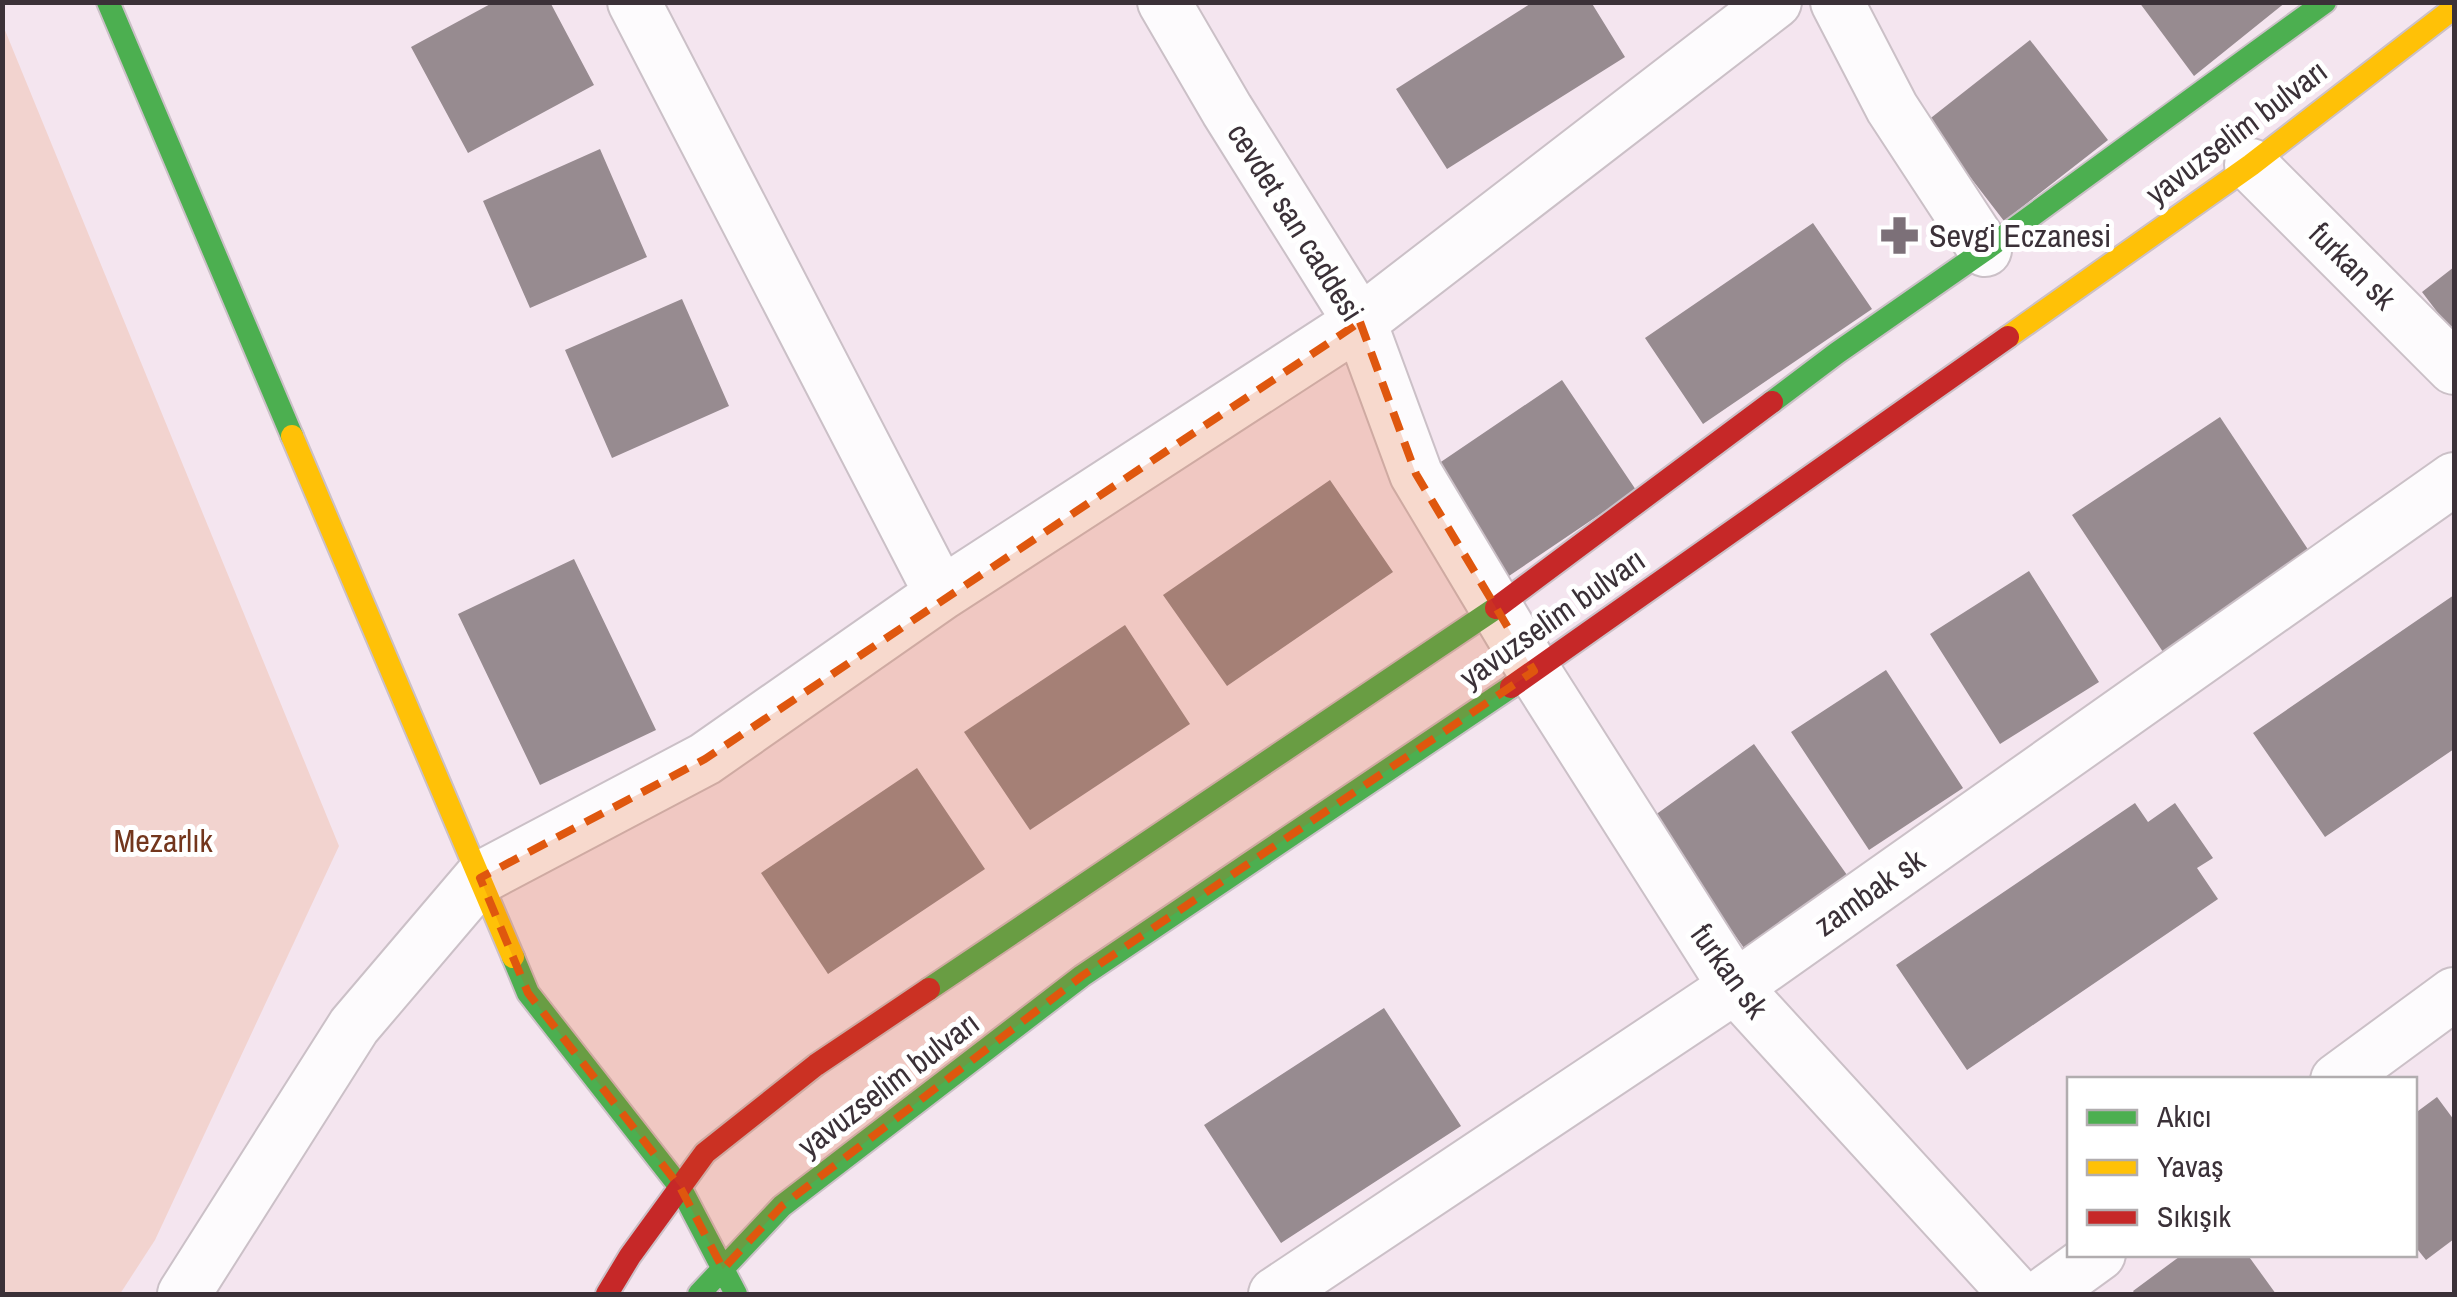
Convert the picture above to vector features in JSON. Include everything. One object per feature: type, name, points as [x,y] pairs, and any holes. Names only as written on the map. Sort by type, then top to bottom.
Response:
[{"type":"main road","points":[[108,2],[528,993],[680,1187],[736,1294]]},
{"type":"main road","points":[[607,1294],[705,1153],[816,1065],[1497,608],[1838,353],[2325,2]]},
{"type":"main road","name":"yavuzselim bulvarı","points":[[699,1294],[782,1206],[1082,976],[1534,671],[2250,166],[2454,8]]},
{"type":"street","points":[[634,2],[942,594]]},
{"type":"street","name":"cevdet san caddesi","points":[[1164,2],[1360,322],[1416,474],[1497,608]]},
{"type":"street","points":[[184,1294],[354,1026],[480,878],[705,759],[942,594],[1360,322],[1775,2]]},
{"type":"street","points":[[1837,2],[1892,108],[1986,250]]},
{"type":"street","name":"furkan sk","points":[[2250,166],[2454,368]]},
{"type":"street","name":"zambak sk","points":[[1292,1290],[1735,987],[2454,479]]},
{"type":"street","name":"furkan sk","points":[[1497,608],[1735,987],[2016,1294]]},
{"type":"street","points":[[2341,1077],[2453,998]]},
{"type":"street","points":[[2044,1294],[2094,1257]]},
{"type":"highlighted area","points":[[1360,322],[1416,474],[1534,671],[1082,976],[782,1206],[723,1269],[680,1187],[528,993],[480,878],[705,759]]},
{"type":"green space","name":"Mezarlık","points":[[2,23],[339,846],[155,1240],[120,1294],[3,1294]]},
{"type":"building","points":[[494,2],[550,2],[594,85],[468,153],[411,47]]},
{"type":"building","points":[[1533,2],[1591,2],[1625,57],[1447,169],[1396,89]]},
{"type":"building","points":[[2139,2],[2286,2],[2194,76]]},
{"type":"building","points":[[2030,40],[2108,140],[2004,221],[1927,121]]},
{"type":"building","points":[[600,149],[647,257],[530,308],[483,201]]},
{"type":"building","points":[[1813,223],[1872,309],[1703,424],[1645,338]]},
{"type":"building","points":[[2454,267],[2454,334],[2422,292]]},
{"type":"building","points":[[682,299],[729,406],[612,458],[565,350]]},
{"type":"building","points":[[1562,380],[1636,490],[1503,580],[1429,470]]},
{"type":"building","points":[[2220,417],[2315,560],[2167,658],[2072,515]]},
{"type":"building","points":[[1330,480],[1393,572],[1227,686],[1163,595]]},
{"type":"building","points":[[574,559],[656,730],[540,785],[458,614]]},
{"type":"building","points":[[2029,571],[2099,682],[2000,744],[1930,634]]},
{"type":"building","points":[[2454,595],[2454,749],[2325,837],[2253,733]]},
{"type":"building","points":[[1125,625],[1190,724],[1030,830],[964,732]]},
{"type":"building","points":[[1886,670],[1963,788],[1869,850],[1791,732]]},
{"type":"building","points":[[1754,744],[1852,882],[1749,955],[1651,818]]},
{"type":"building","points":[[917,768],[985,869],[828,974],[761,873]]},
{"type":"building","points":[[2135,803],[2148,822],[2175,803],[2213,858],[2197,868],[2218,899],[1967,1070],[1896,965]]},
{"type":"building","points":[[1384,1008],[1461,1126],[1281,1243],[1204,1125]]},
{"type":"building","points":[[2437,1097],[2454,1120],[2454,1239],[2426,1260],[2417,1249],[2417,1112]]},
{"type":"building","points":[[2179,1257],[2249,1257],[2276,1294],[2135,1294],[2133,1291]]},
{"type":"traffic: fast","points":[[108,2],[292,436]]},
{"type":"traffic: fast","points":[[1772,402],[2325,2]]},
{"type":"traffic: fast","points":[[929,989],[1496,608]]},
{"type":"traffic: fast","points":[[699,1294],[782,1206],[1082,976],[1511,687]]},
{"type":"traffic: fast","points":[[513,957],[528,993],[680,1187],[736,1294]]},
{"type":"traffic: slow","points":[[2008,337],[2251,165],[2454,8]]},
{"type":"traffic: slow","points":[[292,436],[513,957]]},
{"type":"traffic: jam","points":[[1511,687],[2008,337]]},
{"type":"traffic: jam","points":[[1496,608],[1772,402]]},
{"type":"traffic: jam","points":[[607,1294],[705,1153],[816,1065],[929,989]]},
{"type":"place","name":"Sevgi Eczanesi","points":[[1899,235]]}]
